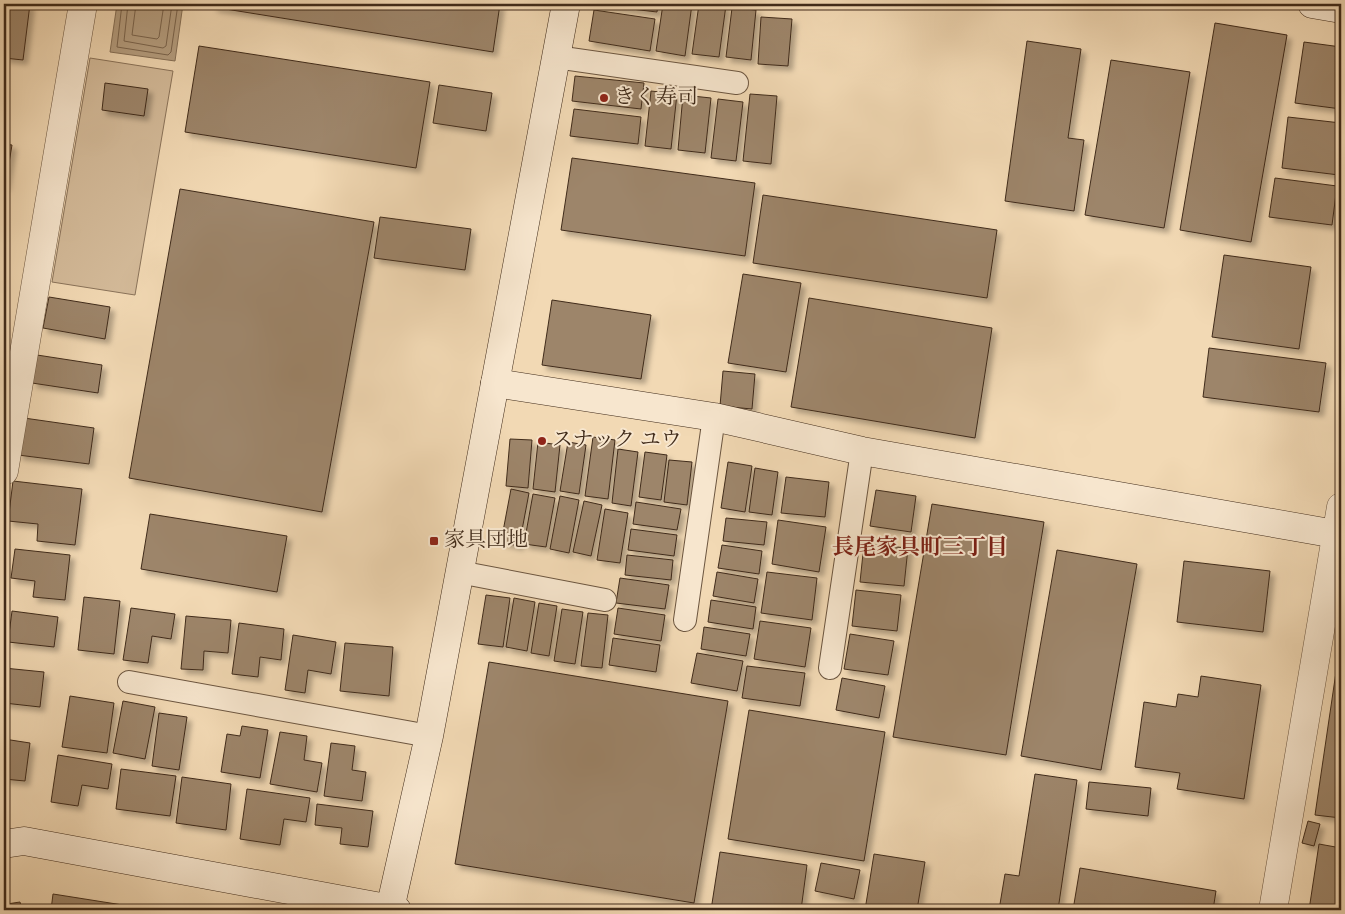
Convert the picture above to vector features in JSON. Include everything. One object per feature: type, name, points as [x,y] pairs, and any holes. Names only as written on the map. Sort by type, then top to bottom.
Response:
[{"type":"street","points":[[4,471],[14,347],[83,4]]},
{"type":"street","points":[[4,844],[24,841],[392,910],[429,736],[566,4]]},
{"type":"street","points":[[1312,4],[1341,9]]},
{"type":"street","points":[[495,383],[714,417],[862,451],[1339,534]]},
{"type":"street","points":[[1273,910],[1339,534],[1341,507]]},
{"type":"lane","points":[[556,58],[737,83]]},
{"type":"lane","points":[[685,620],[714,417]]},
{"type":"lane","points":[[830,668],[862,451]]},
{"type":"lane","points":[[460,572],[605,600]]},
{"type":"lane","points":[[129,682],[429,736]]},
{"type":"shaded area","points":[[90,58],[173,71],[135,295],[52,282]]},
{"type":"water","points":[[117,4],[183,4],[175,61],[110,52]]},
{"type":"building","points":[[4,4],[30,4],[23,60],[4,58]]},
{"type":"building","points":[[213,4],[500,4],[493,52],[213,7]]},
{"type":"building","points":[[597,4],[658,4],[657,12]]},
{"type":"building","points":[[663,4],[692,4],[685,56],[656,51]]},
{"type":"building","points":[[699,4],[726,5],[719,57],[692,54]]},
{"type":"building","points":[[732,8],[756,10],[751,60],[726,57]]},
{"type":"building","points":[[594,10],[655,19],[650,51],[589,41]]},
{"type":"building","points":[[761,17],[792,19],[788,66],[758,64]]},
{"type":"building","points":[[1215,23],[1287,35],[1251,242],[1180,230]]},
{"type":"building","points":[[1027,41],[1081,49],[1068,138],[1084,140],[1074,211],[1005,201]]},
{"type":"building","points":[[1304,42],[1341,47],[1341,109],[1295,103]]},
{"type":"building","points":[[199,46],[430,82],[416,168],[185,132]]},
{"type":"building","points":[[1111,60],[1190,72],[1164,228],[1085,215]]},
{"type":"building","points":[[575,76],[644,83],[641,109],[572,101]]},
{"type":"building","points":[[105,83],[148,89],[144,116],[102,110]]},
{"type":"building","points":[[439,85],[492,93],[486,131],[433,123]]},
{"type":"building","points":[[651,91],[677,94],[671,149],[645,146]]},
{"type":"building","points":[[750,94],[777,96],[771,164],[743,161]]},
{"type":"building","points":[[683,95],[711,98],[705,153],[678,150]]},
{"type":"building","points":[[718,99],[743,102],[736,161],[711,158]]},
{"type":"building","points":[[574,109],[641,117],[638,144],[570,136]]},
{"type":"building","points":[[1288,117],[1341,123],[1339,175],[1282,168]]},
{"type":"building","points":[[4,144],[12,145],[5,187],[4,186]]},
{"type":"building","points":[[572,158],[755,183],[745,256],[561,230]]},
{"type":"building","points":[[1275,178],[1337,186],[1332,225],[1269,217]]},
{"type":"building","points":[[180,189],[374,222],[322,512],[129,478]]},
{"type":"building","points":[[763,195],[997,230],[987,298],[753,263]]},
{"type":"building","points":[[380,217],[471,229],[465,270],[374,258]]},
{"type":"building","points":[[1224,255],[1311,267],[1299,349],[1212,337]]},
{"type":"building","points":[[743,274],[801,283],[786,372],[728,363]]},
{"type":"building","points":[[49,297],[110,307],[105,339],[43,328]]},
{"type":"building","points":[[809,298],[992,328],[975,438],[791,407]]},
{"type":"building","points":[[552,300],[651,315],[641,379],[542,365]]},
{"type":"building","points":[[1209,348],[1326,363],[1319,412],[1203,397]]},
{"type":"building","points":[[37,355],[102,365],[98,393],[32,383]]},
{"type":"building","points":[[723,371],[755,374],[752,409],[720,406]]},
{"type":"building","points":[[24,418],[94,428],[89,464],[18,455]]},
{"type":"building","points":[[593,437],[615,440],[608,499],[585,496]]},
{"type":"building","points":[[510,439],[532,440],[528,488],[506,486]]},
{"type":"building","points":[[538,442],[560,445],[555,492],[533,489]]},
{"type":"building","points":[[568,442],[586,445],[579,494],[560,491]]},
{"type":"building","points":[[618,449],[638,452],[631,506],[612,503]]},
{"type":"building","points":[[645,452],[667,455],[661,500],[639,497]]},
{"type":"building","points":[[669,460],[692,462],[687,505],[664,502]]},
{"type":"building","points":[[728,462],[752,466],[745,512],[721,508]]},
{"type":"building","points":[[755,468],[778,472],[772,515],[749,512]]},
{"type":"building","points":[[786,477],[829,482],[825,517],[781,513]]},
{"type":"building","points":[[13,481],[82,489],[75,545],[37,541],[38,524],[8,521]]},
{"type":"building","points":[[511,489],[529,493],[519,546],[501,542]]},
{"type":"building","points":[[876,490],[916,496],[911,532],[870,526]]},
{"type":"building","points":[[533,494],[555,498],[546,547],[524,544]]},
{"type":"building","points":[[560,496],[579,500],[569,553],[550,549]]},
{"type":"building","points":[[584,501],[602,505],[591,556],[573,552]]},
{"type":"building","points":[[636,502],[681,509],[677,530],[633,524]]},
{"type":"building","points":[[932,504],[1044,522],[1006,755],[893,737]]},
{"type":"building","points":[[605,509],[628,513],[620,563],[597,560]]},
{"type":"building","points":[[150,514],[287,536],[277,592],[141,569]]},
{"type":"building","points":[[726,518],[767,522],[764,545],[723,541]]},
{"type":"building","points":[[778,520],[826,527],[819,572],[772,564]]},
{"type":"building","points":[[631,529],[677,535],[674,556],[628,550]]},
{"type":"building","points":[[864,544],[908,548],[904,586],[860,582]]},
{"type":"building","points":[[722,545],[762,551],[759,574],[718,568]]},
{"type":"building","points":[[15,549],[70,555],[65,600],[33,597],[35,581],[11,578]]},
{"type":"building","points":[[1057,550],[1137,564],[1101,770],[1021,756]]},
{"type":"building","points":[[627,555],[673,560],[671,580],[625,575]]},
{"type":"building","points":[[1184,561],[1270,571],[1263,632],[1177,622]]},
{"type":"building","points":[[717,572],[758,579],[754,603],[713,596]]},
{"type":"building","points":[[767,572],[817,578],[812,620],[761,613]]},
{"type":"building","points":[[620,578],[669,585],[665,609],[616,603]]},
{"type":"building","points":[[856,590],[901,595],[897,631],[852,626]]},
{"type":"building","points":[[486,595],[510,598],[503,647],[478,644]]},
{"type":"building","points":[[84,597],[120,601],[114,654],[78,650]]},
{"type":"building","points":[[514,598],[535,602],[527,651],[506,647]]},
{"type":"building","points":[[711,600],[756,607],[753,629],[708,622]]},
{"type":"building","points":[[539,603],[557,606],[549,656],[531,653]]},
{"type":"building","points":[[131,608],[175,614],[171,639],[152,636],[148,663],[123,660]]},
{"type":"building","points":[[618,608],[665,615],[661,641],[614,634]]},
{"type":"building","points":[[562,609],[583,612],[575,664],[554,661]]},
{"type":"building","points":[[12,611],[58,617],[54,647],[8,642]]},
{"type":"building","points":[[588,613],[608,615],[602,668],[581,666]]},
{"type":"building","points":[[186,616],[231,620],[228,653],[204,651],[203,670],[181,669]]},
{"type":"building","points":[[760,621],[811,628],[805,667],[754,659]]},
{"type":"building","points":[[239,623],[284,629],[281,660],[260,657],[258,677],[232,674]]},
{"type":"building","points":[[704,627],[750,634],[746,656],[701,649]]},
{"type":"building","points":[[850,634],[894,641],[888,675],[844,669]]},
{"type":"building","points":[[293,635],[336,642],[331,674],[308,670],[305,693],[285,690]]},
{"type":"building","points":[[613,638],[660,645],[656,672],[609,665]]},
{"type":"building","points":[[1341,638],[1341,818],[1315,815]]},
{"type":"building","points":[[345,643],[393,647],[389,696],[340,691]]},
{"type":"building","points":[[697,653],[743,661],[737,691],[691,683]]},
{"type":"building","points":[[489,662],[728,701],[694,903],[455,864]]},
{"type":"building","points":[[747,666],[805,673],[800,706],[742,698]]},
{"type":"building","points":[[4,668],[44,672],[40,707],[4,703]]},
{"type":"building","points":[[1201,676],[1261,685],[1244,799],[1177,789],[1180,773],[1135,767],[1144,702],[1176,707],[1178,694],[1198,697]]},
{"type":"building","points":[[842,678],[885,686],[879,718],[836,710]]},
{"type":"building","points":[[70,696],[114,703],[107,753],[62,747]]},
{"type":"building","points":[[123,701],[155,707],[145,759],[113,753]]},
{"type":"building","points":[[749,710],[885,732],[864,861],[728,839]]},
{"type":"building","points":[[159,713],[187,717],[179,770],[152,766]]},
{"type":"building","points":[[242,726],[268,730],[260,778],[221,772],[227,734],[240,736]]},
{"type":"building","points":[[280,732],[307,736],[304,760],[322,763],[317,792],[270,784]]},
{"type":"building","points":[[4,739],[30,743],[25,781],[4,779]]},
{"type":"building","points":[[331,743],[355,746],[352,770],[366,772],[362,801],[324,796]]},
{"type":"building","points":[[58,755],[112,764],[108,789],[82,785],[78,806],[51,802]]},
{"type":"building","points":[[121,769],[176,776],[170,816],[116,809]]},
{"type":"building","points":[[1035,774],[1077,780],[1058,910],[999,910],[1005,874],[1019,876]]},
{"type":"building","points":[[182,777],[231,784],[226,830],[176,823]]},
{"type":"building","points":[[1089,782],[1151,788],[1148,816],[1086,809]]},
{"type":"building","points":[[247,789],[310,798],[306,822],[284,819],[280,845],[240,839]]},
{"type":"building","points":[[317,804],[373,811],[368,847],[340,844],[342,828],[315,825]]},
{"type":"building","points":[[1308,821],[1320,824],[1314,846],[1302,843]]},
{"type":"building","points":[[1319,844],[1341,848],[1341,910],[1309,910]]},
{"type":"building","points":[[720,852],[807,865],[801,910],[711,910]]},
{"type":"building","points":[[874,854],[925,862],[917,910],[865,910]]},
{"type":"building","points":[[821,863],[860,870],[854,899],[815,891]]},
{"type":"building","points":[[1080,868],[1216,891],[1213,910],[1073,910]]},
{"type":"building","points":[[53,894],[129,906],[128,910],[51,910]]},
{"type":"building","points":[[20,902],[22,910],[9,910],[7,904]]},
{"type":"place","name":"きく寿司","points":[[604,98]]},
{"type":"place","name":"スナック ユウ","points":[[542,441]]},
{"type":"place","name":"家具団地","points":[[434,541]]},
{"type":"district","name":"長尾家具町三丁目","points":[[920,549]]}]
